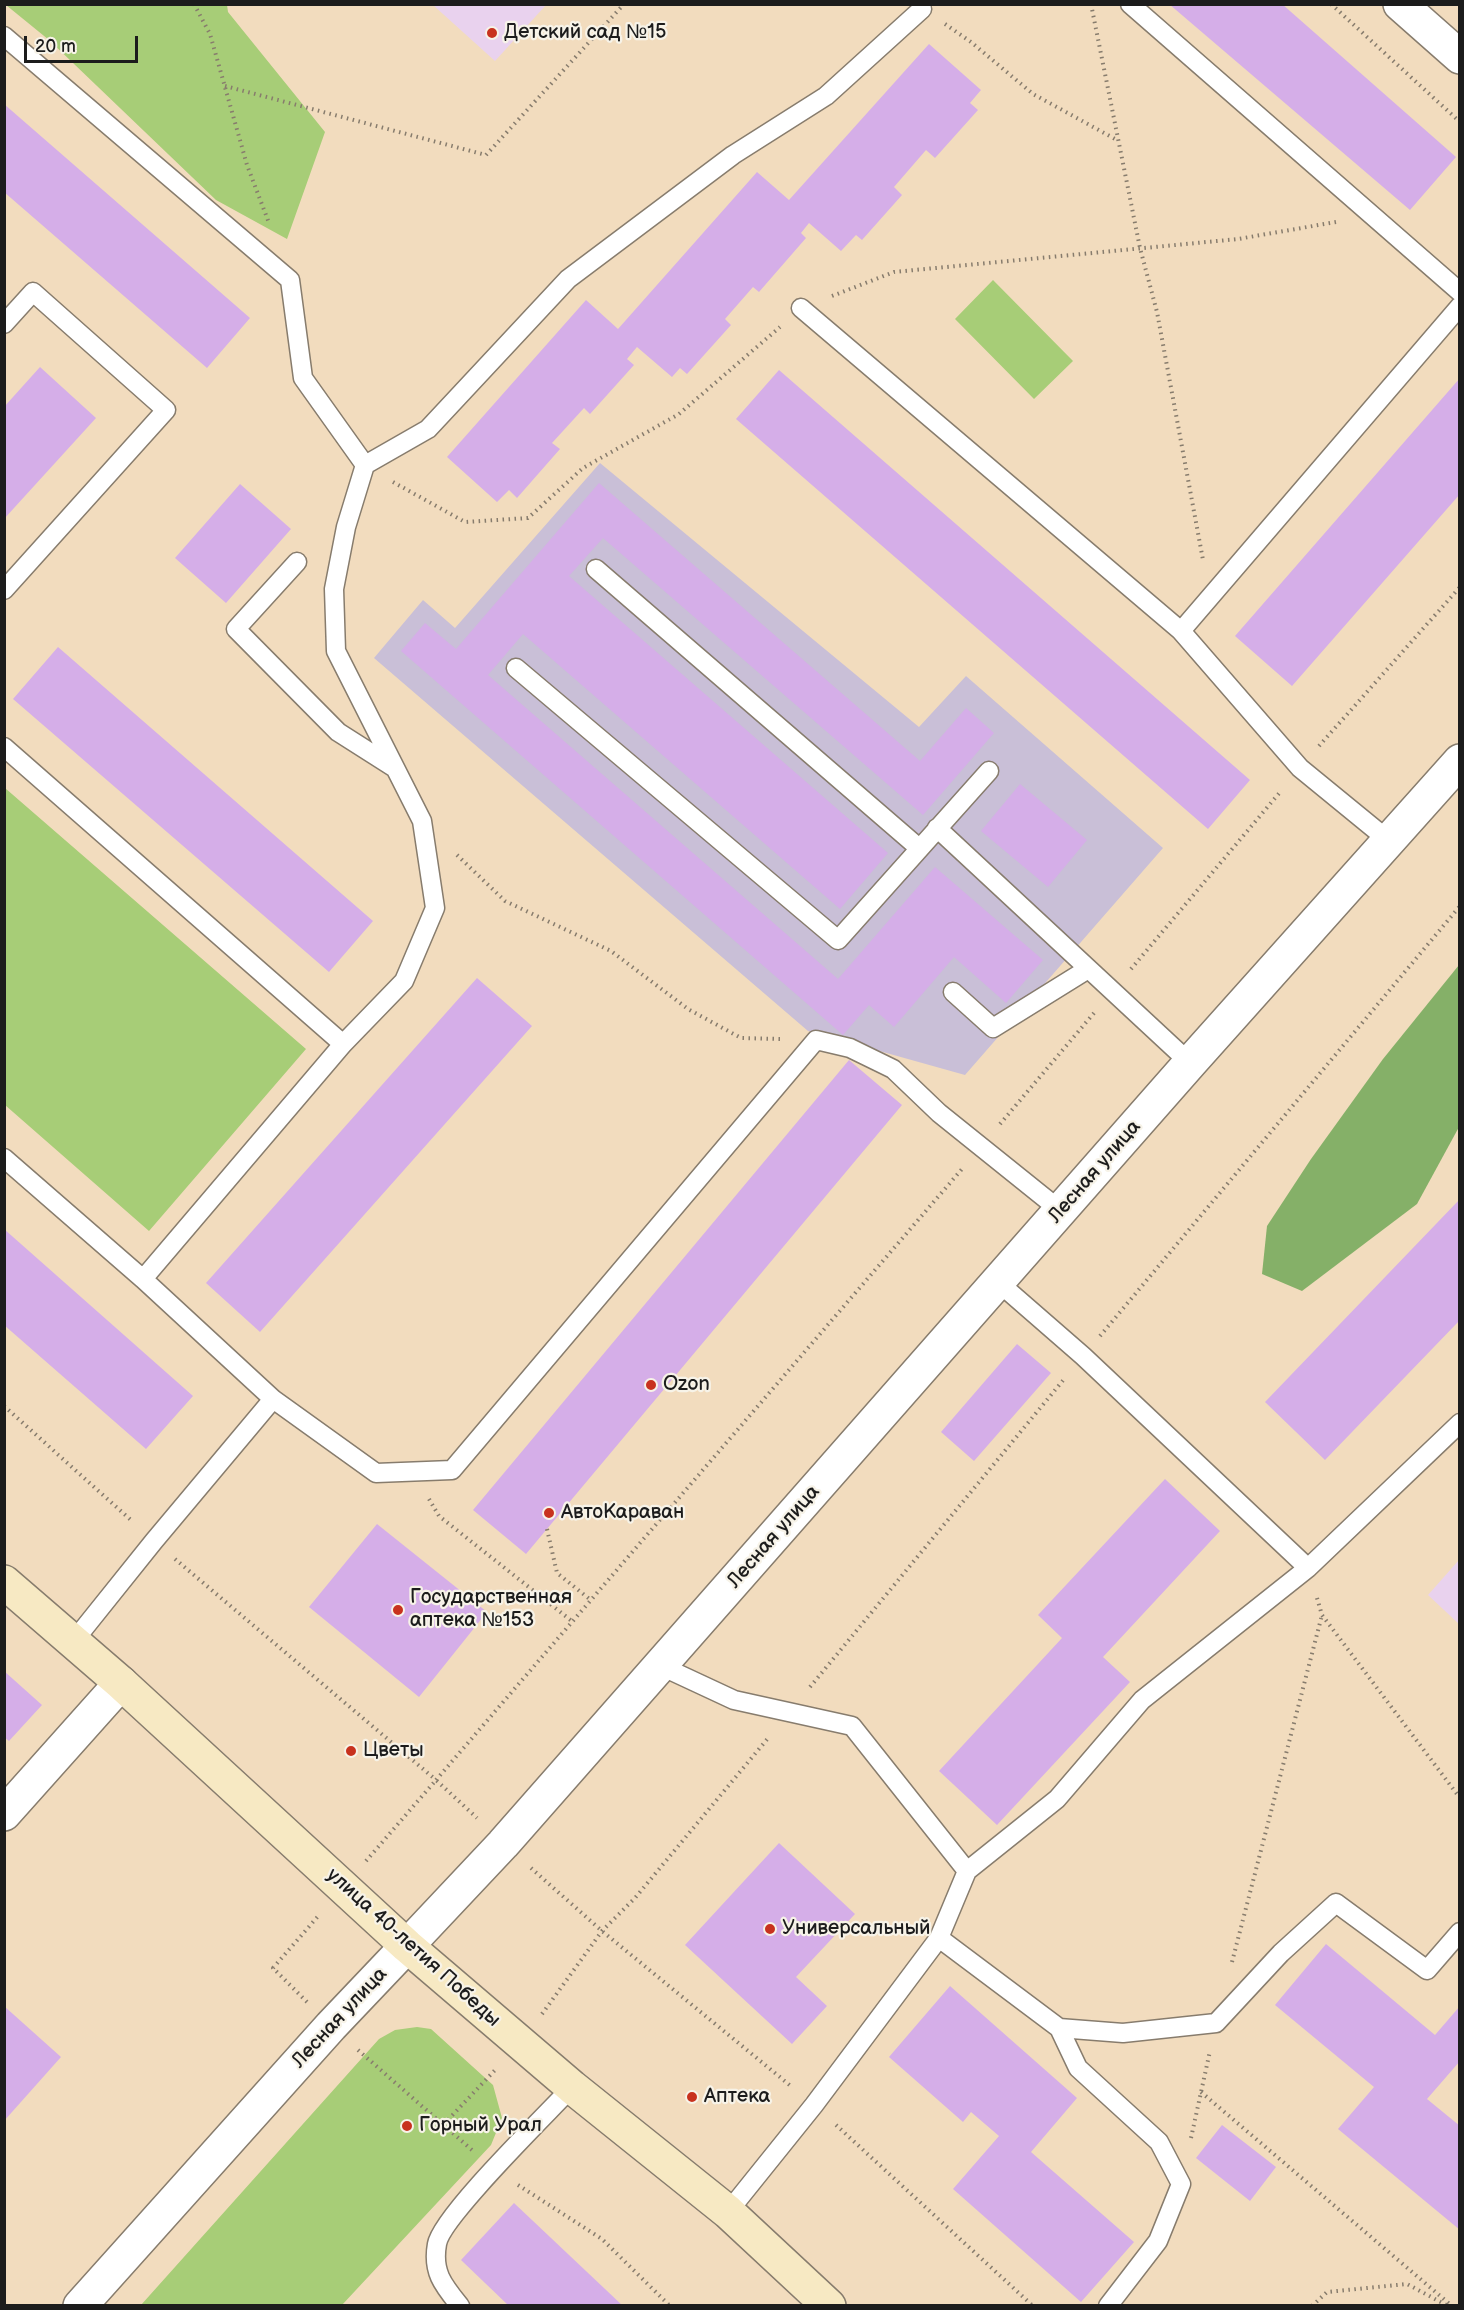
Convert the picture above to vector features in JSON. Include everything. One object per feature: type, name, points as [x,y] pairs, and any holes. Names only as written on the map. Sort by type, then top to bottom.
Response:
[{"type":"main road","name":"улица 40-летия Победы","points":[[4,1582],[122,1683],[407,1946],[572,2087],[728,2212],[829,2306]]},
{"type":"street","points":[[1400,4],[1460,57]]},
{"type":"street","name":"Лесная улица","points":[[80,2306],[331,2026],[504,1844],[1190,1063],[1460,761]]},
{"type":"street","points":[[4,1814],[122,1683]]},
{"type":"lane","points":[[1130,4],[1460,292]]},
{"type":"lane","points":[[143,1279],[343,1044],[404,981],[435,908],[422,821],[336,651],[334,589],[346,527],[365,465],[428,429],[568,279],[733,155],[826,96],[922,9]]},
{"type":"lane","points":[[4,36],[290,280],[303,378],[365,465]]},
{"type":"lane","points":[[4,324],[33,292],[166,410],[4,590]]},
{"type":"lane","points":[[1181,631],[1460,306]]},
{"type":"lane","points":[[801,308],[1181,631],[1300,768],[1388,840]]},
{"type":"lane","points":[[297,562],[236,629],[338,732],[394,767]]},
{"type":"lane","points":[[596,569],[919,848]]},
{"type":"lane","points":[[516,668],[838,940],[989,771]]},
{"type":"lane","points":[[4,747],[343,1044]]},
{"type":"lane","points":[[937,828],[1190,1063]]},
{"type":"lane","points":[[953,992],[993,1028],[1088,969]]},
{"type":"lane","points":[[4,1158],[143,1279],[273,1399],[376,1473],[452,1470],[816,1040],[850,1048],[893,1069],[939,1113],[1061,1211]]},
{"type":"lane","points":[[998,1282],[1083,1356],[1308,1568]]},
{"type":"lane","points":[[73,1642],[273,1399]]},
{"type":"lane","points":[[728,2212],[814,2105],[939,1938],[967,1871],[1057,1799],[1142,1700],[1308,1568],[1460,1423]]},
{"type":"lane","points":[[661,1666],[734,1700],[852,1726],[967,1871]]},
{"type":"lane","points":[[1059,2028],[1123,2033],[1216,2024],[1281,1953],[1336,1903],[1428,1970],[1460,1932]]},
{"type":"lane","points":[[939,1938],[1059,2028],[1078,2068],[1159,2142],[1181,2184],[1158,2241],[1108,2306]]},
{"type":"lane","points":[[460,2306],[439,2279],[437,2242],[460,2207],[572,2087]]},
{"type":"path","points":[[194,4],[210,34],[247,165],[270,228]]},
{"type":"path","points":[[225,87],[486,155],[624,4]]},
{"type":"path","points":[[1090,4],[1140,248],[1156,312],[1211,596]]},
{"type":"path","points":[[1331,4],[1460,122]]},
{"type":"path","points":[[922,9],[971,42],[1033,94],[1118,140]]},
{"type":"path","points":[[670,2306],[602,2240],[495,2170],[331,2026],[273,1968],[592,1601],[1112,992],[1300,768],[1460,587]]},
{"type":"path","points":[[422,821],[505,901],[610,951],[688,1009],[741,1038],[816,1040]]},
{"type":"path","points":[[444,2124],[521,2044],[602,1930],[634,1898],[1460,906]]},
{"type":"path","points":[[4,1406],[154,1541],[436,1780],[504,1844],[602,1930],[814,2105],[1033,2306]]},
{"type":"path","points":[[413,1471],[439,1516],[573,1622]]},
{"type":"path","points":[[547,1529],[557,1573],[592,1601]]},
{"type":"path","points":[[1308,1568],[1322,1615],[1460,1798]]},
{"type":"path","points":[[1231,1967],[1322,1615]]},
{"type":"path","points":[[1181,2184],[1216,2024]]},
{"type":"path","points":[[1201,2092],[1450,2306]]},
{"type":"path","points":[[1312,2306],[1327,2292],[1407,2284],[1450,2306]]},
{"type":"shaded area","name":"Детский сад №15","points":[[433,5],[546,5],[495,61]]},
{"type":"shaded area","points":[[600,463],[919,727],[966,676],[1163,848],[965,1075],[808,1031],[374,658],[423,600],[455,628]]},
{"type":"shaded area","points":[[1459,1560],[1459,1624],[1428,1595]]},
{"type":"green space","points":[[6,5],[227,5],[228,12],[325,132],[287,239],[216,200],[49,40]]},
{"type":"green space","points":[[993,280],[1073,361],[1034,399],[955,319]]},
{"type":"green space","points":[[5,788],[306,1049],[149,1231],[5,1105]]},
{"type":"green space","points":[[1459,965],[1459,1127],[1417,1204],[1302,1291],[1262,1274],[1267,1226],[1311,1159],[1383,1059]]},
{"type":"green space","points":[[417,2027],[431,2029],[493,2085],[502,2118],[491,2145],[342,2305],[141,2305],[379,2039],[395,2030]]},
{"type":"building","points":[[1169,4],[1282,4],[1456,157],[1410,210]]},
{"type":"building","points":[[929,44],[981,90],[970,103],[978,110],[935,158],[926,150],[894,187],[902,195],[862,240],[856,235],[841,251],[809,223],[801,233],[806,238],[759,292],[753,287],[725,319],[731,325],[687,374],[680,368],[672,377],[637,347],[627,359],[634,365],[590,414],[584,408],[552,443],[560,449],[517,498],[509,490],[497,502],[447,457],[586,300],[618,329],[757,172],[789,200]]},
{"type":"building","points":[[4,104],[250,318],[207,368],[4,192]]},
{"type":"building","points":[[40,367],[96,418],[4,519],[4,407]]},
{"type":"building","points":[[779,370],[1250,780],[1208,829],[736,419]]},
{"type":"building","points":[[1460,378],[1460,494],[1292,686],[1235,636]]},
{"type":"building","points":[[599,483],[920,761],[966,708],[994,733],[923,815],[603,538],[569,576],[888,853],[840,909],[523,634],[488,675],[838,979],[935,867],[1043,960],[1006,1003],[954,957],[894,1027],[869,1005],[843,1035],[401,651],[425,623],[456,649]]},
{"type":"building","points":[[240,484],[291,529],[226,603],[175,558]]},
{"type":"building","points":[[58,647],[373,921],[329,972],[13,699]]},
{"type":"building","points":[[1020,784],[1087,840],[1048,887],[981,831]]},
{"type":"building","points":[[477,978],[532,1026],[260,1332],[206,1283]]},
{"type":"building","points":[[849,1060],[902,1105],[526,1554],[473,1510]]},
{"type":"building","points":[[1460,1199],[1460,1320],[1325,1460],[1265,1402]]},
{"type":"building","points":[[4,1229],[193,1396],[146,1449],[4,1325]]},
{"type":"building","points":[[1017,1344],[1051,1373],[974,1461],[941,1432]]},
{"type":"building","points":[[1165,1479],[1220,1531],[1103,1657],[1130,1682],[997,1825],[939,1771],[1062,1638],[1038,1615]]},
{"type":"building","name":"Государственная аптека №153","points":[[377,1524],[487,1612],[419,1697],[309,1607]]},
{"type":"building","points":[[4,1671],[42,1705],[9,1741],[4,1737]]},
{"type":"building","name":"Универсальный","points":[[779,1843],[855,1914],[796,1977],[827,2006],[792,2044],[685,1945]]},
{"type":"building","points":[[1326,1944],[1435,2035],[1460,2006],[1460,2061],[1427,2099],[1460,2126],[1460,2230],[1338,2129],[1374,2087],[1275,2005]]},
{"type":"building","points":[[950,1986],[1077,2098],[1031,2152],[1134,2242],[1081,2302],[953,2189],[999,2136],[971,2112],[963,2122],[889,2057]]},
{"type":"building","points":[[4,2006],[61,2057],[4,2121]]},
{"type":"building","points":[[1222,2125],[1276,2167],[1250,2201],[1196,2158]]},
{"type":"building","points":[[514,2203],[623,2306],[509,2306],[461,2260]]},
{"type":"place","name":"Детский сад №15","points":[[492,33]]},
{"type":"place","name":"Ozon","points":[[651,1385]]},
{"type":"place","name":"АвтоКараван","points":[[549,1513]]},
{"type":"place","name":"Государственная аптека №153","points":[[398,1610]]},
{"type":"place","name":"Цветы","points":[[351,1751]]},
{"type":"place","name":"Универсальный","points":[[770,1929]]},
{"type":"place","name":"Аптека","points":[[692,2097]]},
{"type":"place","name":"Горный Урал","points":[[407,2126]]}]
